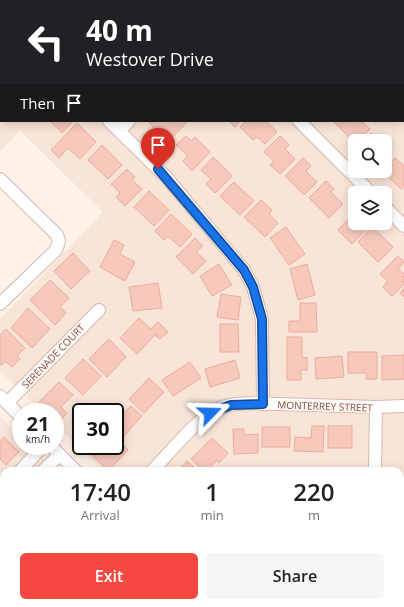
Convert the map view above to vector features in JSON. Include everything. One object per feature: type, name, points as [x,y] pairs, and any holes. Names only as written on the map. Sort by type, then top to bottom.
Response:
[{"type":"street","points":[[110,122],[167,178],[244,270],[253,287],[262,319],[263,404]]},
{"type":"street","points":[[120,131],[128,122]]},
{"type":"street","points":[[300,122],[364,186]]},
{"type":"street","points":[[0,179],[57,235],[59,241],[56,250],[0,304]]},
{"type":"street","points":[[392,214],[404,226]]},
{"type":"street","name":"SERENADE COURT","points":[[4,400],[99,310]]},
{"type":"street","points":[[4,400],[12,408]]},
{"type":"street","name":"MONTERREY STREET","points":[[156,467],[200,421],[210,413],[231,405],[404,406]]},
{"type":"street","points":[[375,467],[376,407]]},
{"type":"street","points":[[24,467],[35,455]]},
{"type":"street","points":[[47,467],[60,455],[72,467]]},
{"type":"shaded area","points":[[0,122],[404,122],[404,467],[99,467],[87,455],[124,455],[124,403],[72,403],[72,441],[64,433],[64,403],[33,403],[0,371],[0,319],[103,212],[20,131],[0,151]]},
{"type":"shaded area","points":[[0,417],[12,428],[12,455],[39,455],[52,467],[0,467]]},
{"type":"building","points":[[51,122],[72,122],[62,133]]},
{"type":"building","points":[[150,122],[187,122],[169,141],[149,123]]},
{"type":"building","points":[[230,122],[239,122],[235,127]]},
{"type":"building","points":[[245,122],[267,122],[277,132],[265,144],[257,137],[253,140],[240,127]]},
{"type":"building","points":[[334,122],[362,122],[370,129],[365,134],[348,134],[348,136]]},
{"type":"building","points":[[77,123],[96,142],[80,159],[68,148],[59,158],[51,150]]},
{"type":"building","points":[[186,136],[191,141],[195,137],[210,152],[192,171],[183,161],[188,156],[176,145]]},
{"type":"building","points":[[280,136],[289,145],[285,149],[295,159],[280,174],[270,165],[274,161],[264,152]]},
{"type":"building","points":[[102,145],[122,165],[108,179],[88,160]]},
{"type":"building","points":[[213,157],[232,176],[215,193],[206,184],[211,179],[201,170]]},
{"type":"building","points":[[303,158],[311,166],[306,171],[317,182],[304,195],[285,176]]},
{"type":"building","points":[[395,158],[404,166],[404,186],[401,189],[389,178],[392,178],[392,161]]},
{"type":"building","points":[[127,169],[135,177],[132,180],[142,189],[125,206],[116,197],[120,193],[111,184]]},
{"type":"building","points":[[326,181],[334,189],[331,192],[343,204],[329,218],[309,198]]},
{"type":"building","points":[[234,182],[254,201],[240,215],[220,196]]},
{"type":"building","points":[[149,191],[169,210],[154,226],[134,207]]},
{"type":"building","points":[[261,200],[272,210],[269,214],[278,223],[265,237],[244,217]]},
{"type":"building","points":[[171,214],[192,234],[180,247],[168,236],[164,240],[155,231]]},
{"type":"building","points":[[348,219],[348,230],[365,230],[352,244],[338,230]]},
{"type":"building","points":[[286,227],[305,254],[289,265],[270,238]]},
{"type":"building","points":[[369,230],[375,230],[393,247],[378,262],[358,242]]},
{"type":"building","points":[[195,238],[203,246],[196,252],[206,261],[193,274],[176,257]]},
{"type":"building","points":[[114,240],[124,245],[120,254],[135,262],[125,281],[100,267]]},
{"type":"building","points":[[73,253],[90,271],[71,289],[54,271]]},
{"type":"building","points":[[398,256],[404,262],[398,269],[404,274],[404,284],[392,296],[383,287],[388,281],[380,274]]},
{"type":"building","points":[[219,264],[232,285],[212,296],[200,276]]},
{"type":"building","points":[[307,264],[315,295],[298,300],[290,269]]},
{"type":"building","points":[[50,280],[69,298],[60,307],[66,313],[55,325],[30,300]]},
{"type":"building","points":[[158,283],[162,308],[133,311],[129,287]]},
{"type":"building","points":[[404,288],[404,297],[400,293]]},
{"type":"building","points":[[221,294],[241,297],[238,320],[217,317]]},
{"type":"building","points":[[300,303],[316,303],[317,332],[289,332],[289,321],[300,321]]},
{"type":"building","points":[[28,308],[50,329],[32,348],[11,328]]},
{"type":"building","points":[[139,318],[151,329],[158,322],[168,332],[160,339],[155,335],[137,354],[120,338]]},
{"type":"building","points":[[220,324],[238,324],[239,352],[220,352]]},
{"type":"building","points":[[6,329],[25,348],[17,356],[20,359],[12,367],[5,361],[2,365],[0,364],[0,335]]},
{"type":"building","points":[[287,337],[302,337],[302,357],[307,358],[307,370],[301,370],[301,380],[287,380]]},
{"type":"building","points":[[109,339],[126,357],[107,377],[89,359]]},
{"type":"building","points":[[348,352],[377,352],[377,379],[366,379],[366,373],[348,373]]},
{"type":"building","points":[[404,355],[404,379],[382,380],[382,356]]},
{"type":"building","points":[[342,356],[344,377],[316,379],[315,358]]},
{"type":"building","points":[[83,359],[101,376],[83,395],[65,378]]},
{"type":"building","points":[[235,360],[240,378],[210,387],[205,369]]},
{"type":"building","points":[[190,362],[201,378],[173,396],[162,380]]},
{"type":"building","points":[[149,378],[164,392],[144,413],[129,399]]},
{"type":"building","points":[[59,382],[73,395],[64,404],[38,403]]},
{"type":"building","points":[[131,406],[142,416],[124,436],[124,413]]},
{"type":"building","points":[[312,426],[324,426],[323,452],[294,451],[295,437],[311,438]]},
{"type":"building","points":[[328,426],[352,426],[352,448],[328,448]]},
{"type":"building","points":[[262,427],[290,427],[290,447],[262,447]]},
{"type":"building","points":[[233,429],[244,429],[244,435],[258,434],[258,453],[234,454]]},
{"type":"building","points":[[4,437],[12,445],[12,455],[16,455],[6,465],[0,459],[0,442]]},
{"type":"building","points":[[212,438],[228,453],[219,463],[217,460],[210,467],[200,467],[191,459]]},
{"type":"building","points":[[124,446],[128,450],[124,454]]},
{"type":"building","points":[[92,455],[123,455],[112,467],[104,467]]},
{"type":"building","points":[[187,461],[194,467],[182,467]]},
{"type":"route","points":[[158,169],[244,270],[253,287],[262,319],[263,404],[248,403],[231,405],[210,413]]}]
